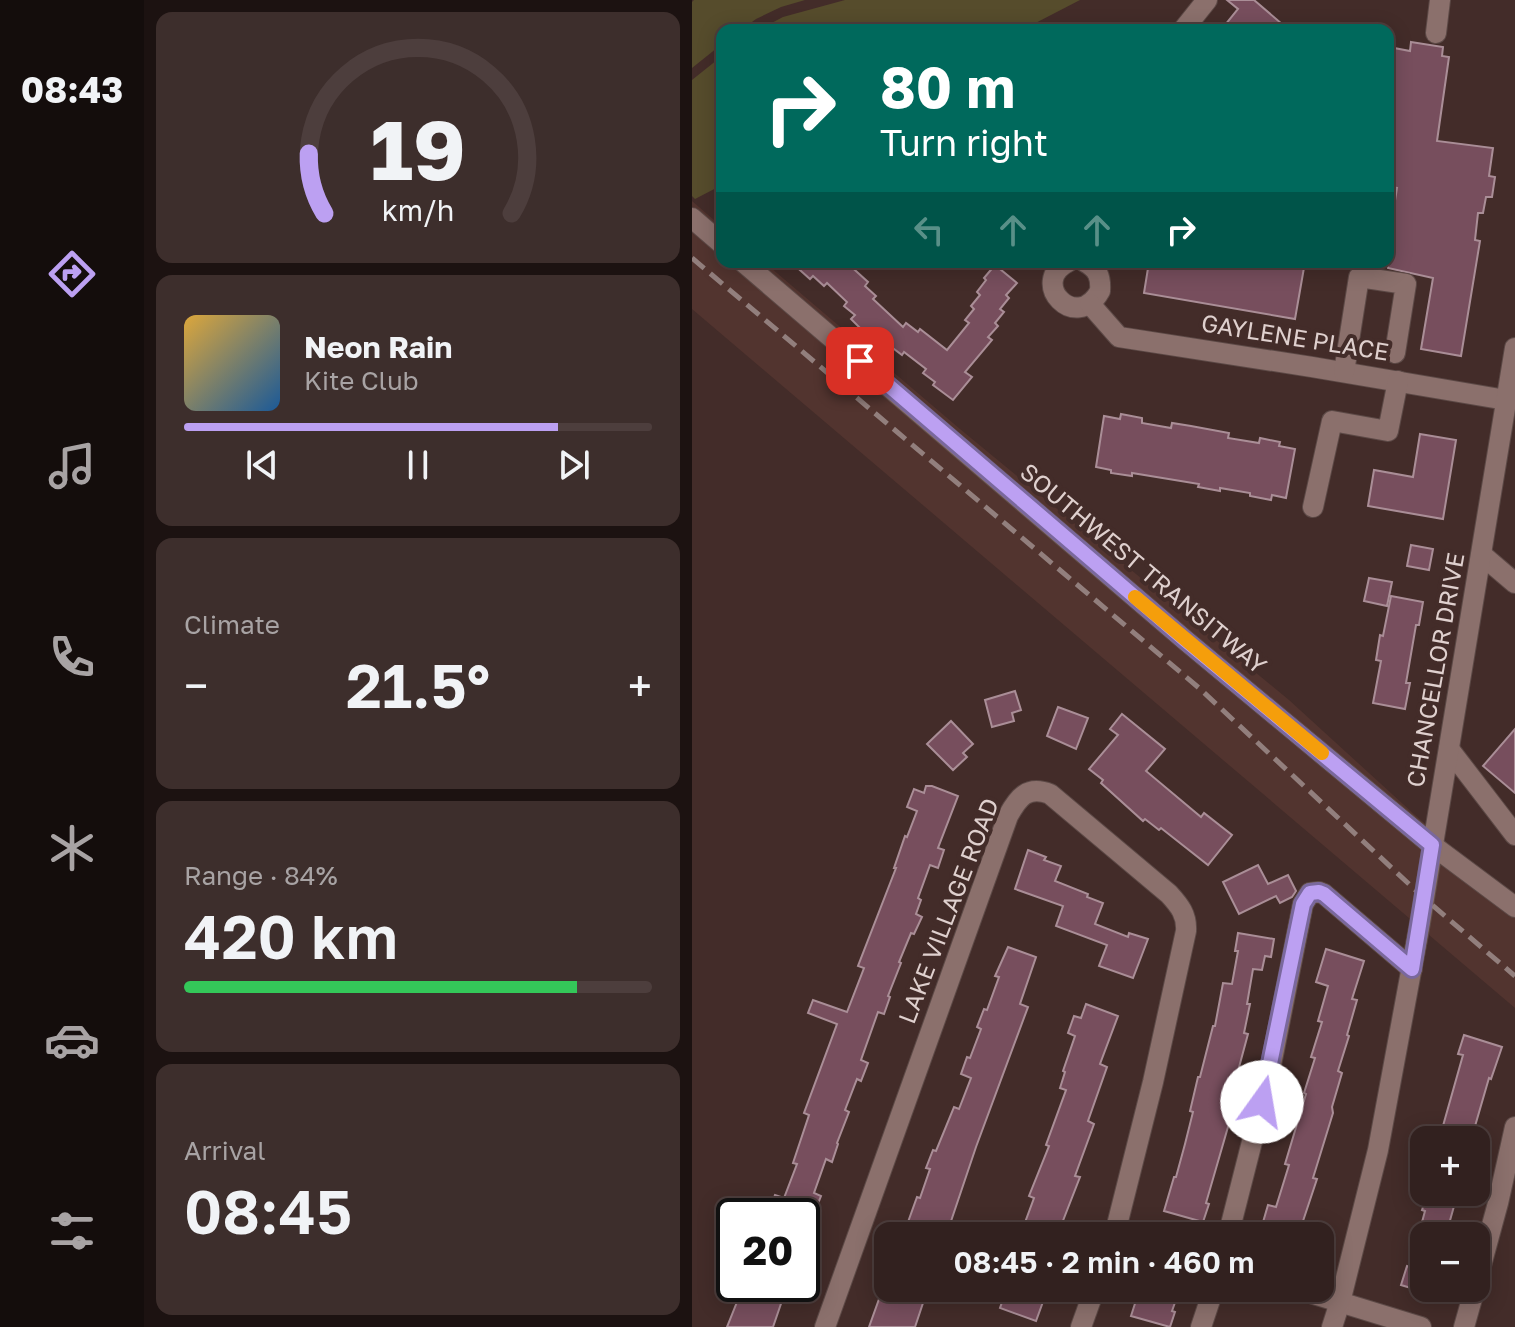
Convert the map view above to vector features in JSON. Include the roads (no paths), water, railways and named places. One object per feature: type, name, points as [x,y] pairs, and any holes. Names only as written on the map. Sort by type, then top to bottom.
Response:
[{"type":"street","points":[[1188,24],[1207,0]]},
{"type":"street","points":[[1436,33],[1440,0]]},
{"type":"street","points":[[692,218],[716,239]]},
{"type":"street","name":"SOUTHWEST TRANSITWAY","points":[[750,268],[1185,640],[1432,845],[1515,907]]},
{"type":"street","points":[[1059,268],[1054,276],[1054,291],[1058,299],[1072,307],[1090,304],[1100,291],[1099,274],[1095,268]]},
{"type":"street","points":[[1344,372],[1359,277],[1406,284],[1395,353]]},
{"type":"street","name":"GAYLENE PLACE","points":[[1090,304],[1119,337],[1506,400]]},
{"type":"street","name":"CHANCELLOR DRIVE","points":[[1332,1327],[1378,1150],[1412,969],[1515,348]]},
{"type":"street","points":[[1313,507],[1332,421],[1388,431],[1398,381]]},
{"type":"street","points":[[1482,555],[1515,583]]},
{"type":"street","points":[[1449,749],[1515,835]]},
{"type":"street","name":"LAKE VILLAGE ROAD","points":[[825,1327],[1008,816],[1017,800],[1029,792],[1039,790],[1050,794],[1169,894],[1183,911],[1186,922],[1122,1222]]},
{"type":"street","points":[[1232,1222],[1269,1075],[1303,904],[1310,893],[1324,894],[1412,969]]},
{"type":"street","points":[[1490,1233],[1515,1127]]},
{"type":"street","points":[[1334,1300],[1421,1327]]},
{"type":"street","points":[[1081,1327],[1090,1302]]},
{"type":"street","points":[[1201,1327],[1209,1302]]},
{"type":"street","points":[[1464,1327],[1471,1302]]},
{"type":"railway","points":[[692,258],[1199,688],[1424,898],[1515,976]]}]
